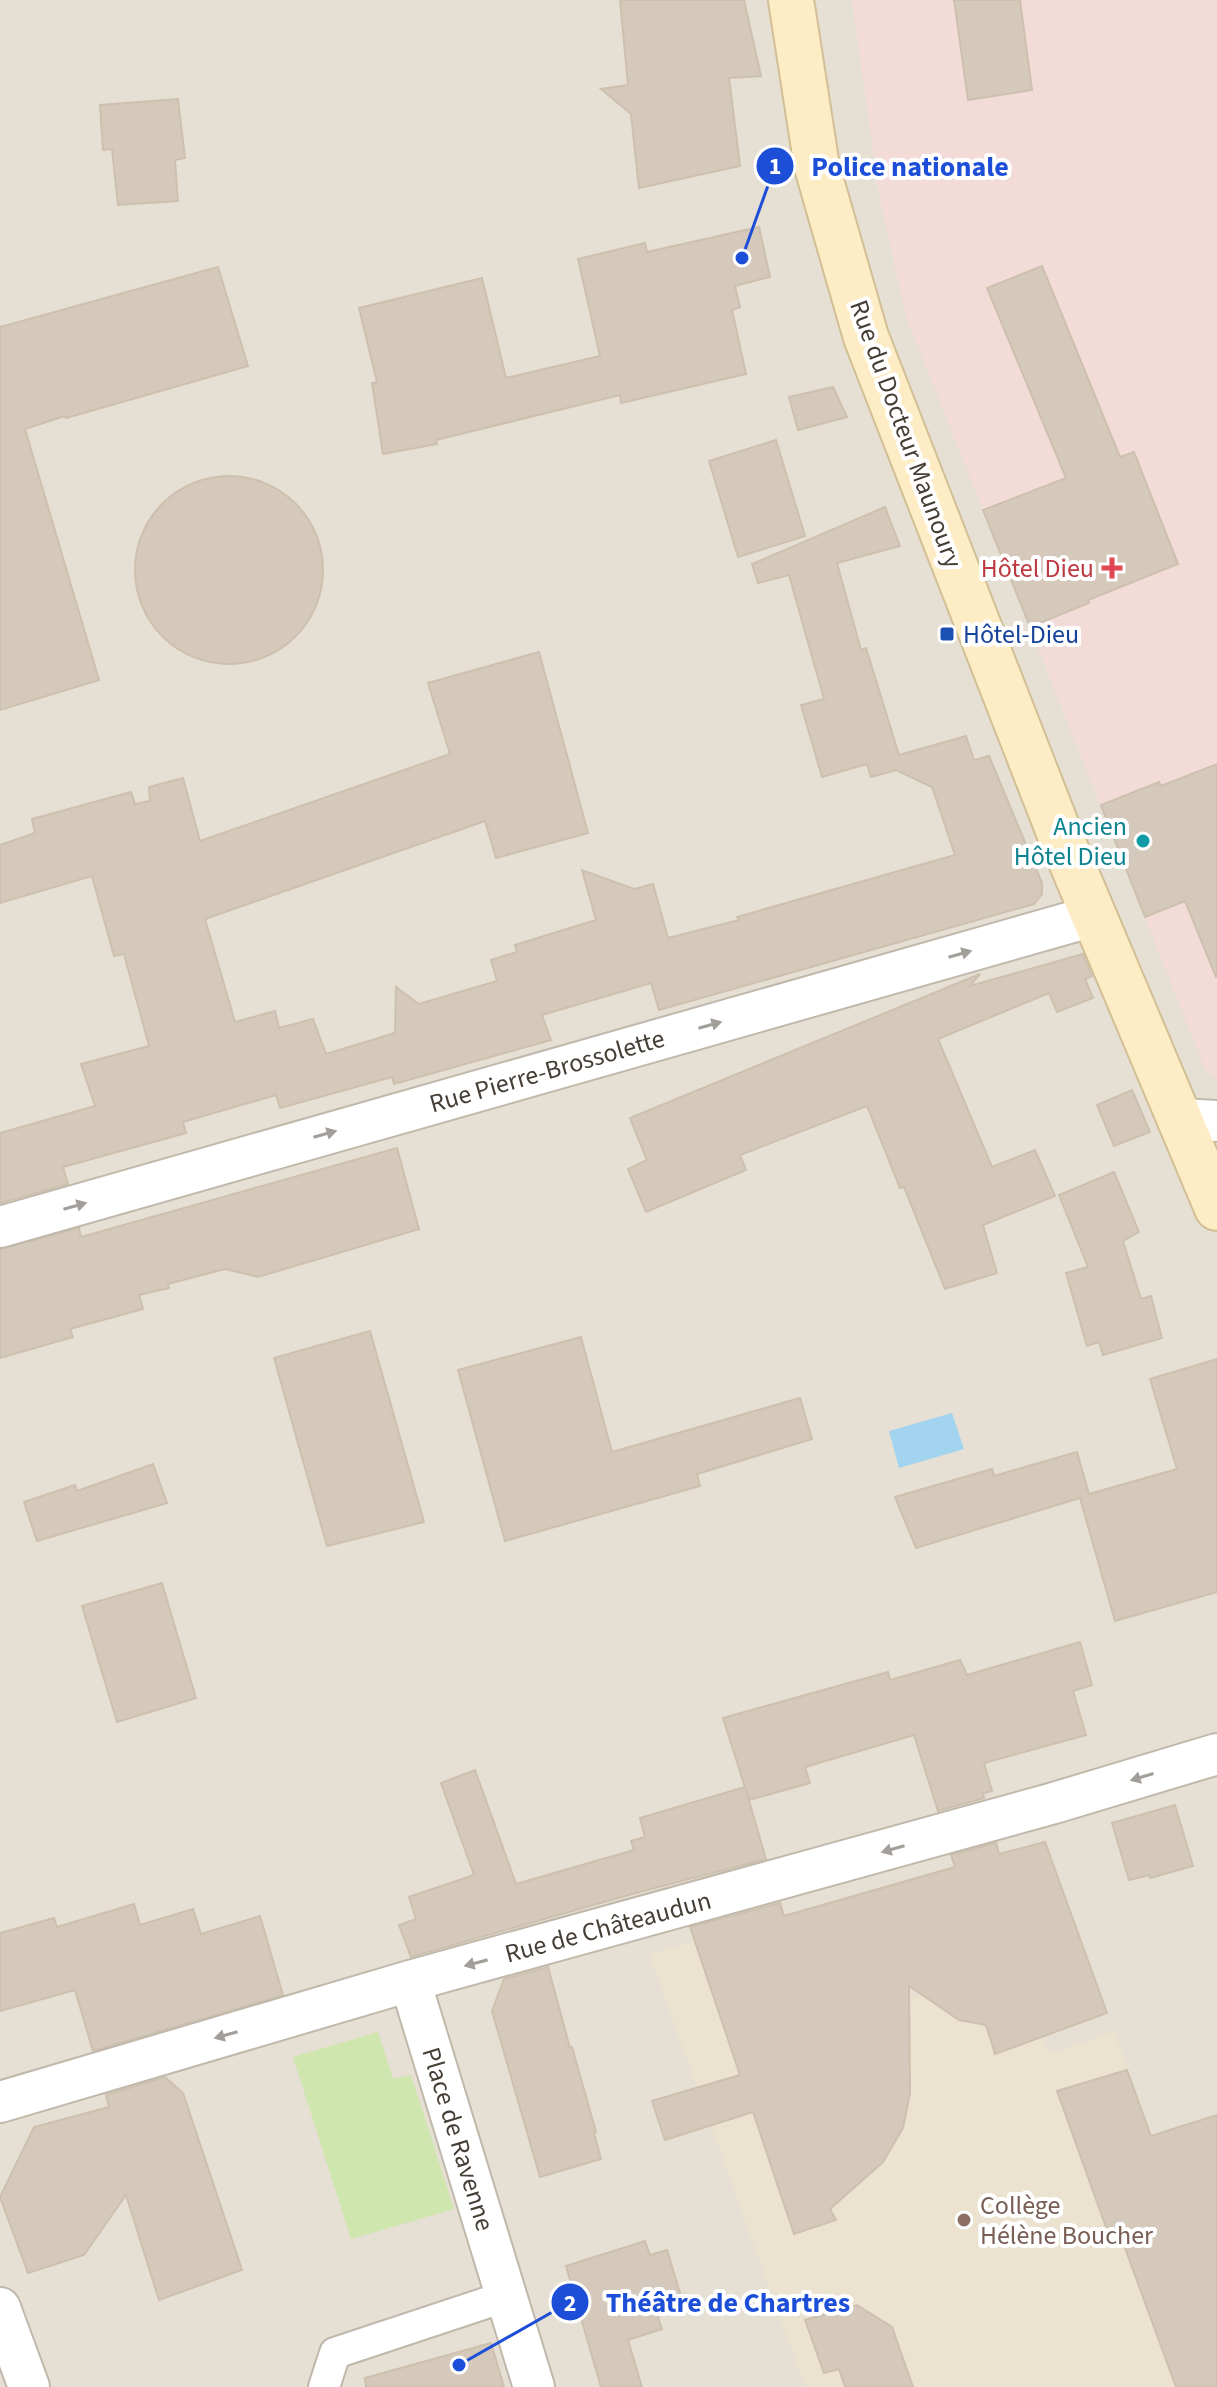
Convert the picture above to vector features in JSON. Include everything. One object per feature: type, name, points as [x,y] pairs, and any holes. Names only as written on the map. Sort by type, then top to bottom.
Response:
[{"type":"main road","name":"Rue du Docteur Maunoury","points":[[791,0],[817,167],[866,337],[1093,916],[1199,1120],[1217,1208]]},
{"type":"street","name":"Rue Pierre-Brossolette","points":[[0,1227],[1093,916]]},
{"type":"street","name":"Rue de Châteaudun","points":[[0,2102],[410,1981],[857,1859],[1217,1754]]},
{"type":"street","name":"Place de Ravenne","points":[[410,1981],[534,2387]]},
{"type":"street","points":[[324,2387],[335,2353],[507,2296]]},
{"type":"street","points":[[0,2308],[29,2387]]},
{"type":"shaded area","points":[[0,0],[1217,0],[1217,2387],[0,2387]]},
{"type":"shaded area","name":"Hôtel Dieu","points":[[852,0],[1217,0],[1217,1078],[1206,1071],[906,316],[879,194]]},
{"type":"shaded area","name":"Collège Hélène Boucher","points":[[867,1892],[900,2001],[1019,1967],[1049,2054],[1114,2031],[1217,2315],[1217,2387],[805,2387],[649,1954]]},
{"type":"green space","points":[[378,2032],[393,2079],[411,2075],[454,2209],[351,2239],[293,2057]]},
{"type":"water","points":[[952,1413],[964,1449],[899,1468],[889,1431]]},
{"type":"building","points":[[620,0],[744,0],[761,76],[729,78],[740,166],[639,188],[631,114],[601,89],[628,85]]},
{"type":"building","points":[[954,0],[1020,0],[1032,90],[968,100]]},
{"type":"building","points":[[178,99],[185,158],[175,160],[178,201],[118,205],[112,149],[103,150],[100,105]]},
{"type":"building","points":[[759,227],[770,277],[735,286],[740,307],[732,310],[746,374],[621,403],[620,395],[436,440],[437,444],[383,454],[372,383],[377,382],[359,308],[482,278],[506,378],[600,356],[578,259],[645,243],[647,252]]},
{"type":"building","points":[[1042,266],[1120,457],[1134,452],[1178,564],[1030,627],[983,510],[1066,478],[987,288]]},
{"type":"building","points":[[218,267],[248,366],[25,429],[99,680],[0,710],[0,327]]},
{"type":"building","points":[[833,387],[847,417],[798,430],[789,397]]},
{"type":"building","points":[[776,440],[805,536],[738,557],[709,461]]},
{"type":"building","points":[[229,476],[247,477],[265,483],[296,503],[316,534],[322,552],[322,588],[316,606],[296,637],[265,657],[247,663],[229,664],[211,663],[193,657],[162,637],[142,606],[136,588],[135,570],[136,552],[142,534],[162,503],[193,483],[211,477]]},
{"type":"building","points":[[885,507],[900,546],[837,563],[861,650],[866,648],[899,755],[966,736],[974,760],[989,756],[1042,883],[1042,894],[1034,904],[659,1010],[651,983],[542,1015],[551,1040],[394,1084],[392,1077],[280,1108],[276,1095],[183,1122],[186,1133],[63,1167],[68,1184],[0,1203],[0,1133],[95,1106],[81,1064],[149,1046],[124,954],[114,956],[92,876],[0,903],[0,845],[35,833],[32,819],[131,792],[135,804],[150,801],[149,787],[183,778],[200,841],[450,754],[428,683],[539,652],[588,833],[496,858],[485,821],[205,919],[235,1022],[275,1011],[279,1028],[313,1019],[326,1054],[395,1033],[396,987],[419,1004],[497,981],[491,960],[517,952],[515,945],[596,920],[582,870],[634,889],[653,884],[668,938],[739,920],[737,917],[955,855],[932,787],[896,770],[871,777],[867,764],[822,777],[801,705],[824,699],[789,575],[758,583],[752,564]]},
{"type":"building","name":"Ancien Hôtel Dieu","points":[[1217,764],[1216,977],[1185,901],[1145,917],[1101,805]]},
{"type":"building","points":[[1083,954],[1092,976],[1085,979],[1093,998],[1057,1012],[1049,993],[938,1039],[992,1167],[1035,1150],[1055,1196],[983,1225],[997,1273],[945,1289],[867,1106],[740,1155],[746,1170],[646,1212],[628,1169],[647,1160],[630,1118],[980,974],[970,986]]},
{"type":"building","points":[[1132,1090],[1150,1132],[1114,1146],[1097,1105]]},
{"type":"building","points":[[397,1148],[419,1229],[258,1277],[225,1269],[168,1284],[169,1288],[139,1295],[143,1309],[70,1329],[73,1337],[0,1358],[0,1249],[79,1228],[81,1237]]},
{"type":"building","points":[[1114,1172],[1139,1232],[1123,1241],[1141,1299],[1151,1296],[1162,1338],[1103,1355],[1099,1342],[1087,1346],[1066,1273],[1088,1267],[1059,1195]]},
{"type":"building","points":[[370,1331],[424,1522],[327,1546],[274,1358]]},
{"type":"building","points":[[581,1337],[612,1452],[800,1398],[812,1439],[697,1474],[700,1486],[505,1541],[458,1370]]},
{"type":"building","points":[[1217,1359],[1217,1592],[1115,1621],[1080,1498],[916,1548],[895,1497],[992,1469],[994,1476],[1077,1452],[1089,1494],[1177,1469],[1150,1379]]},
{"type":"building","points":[[153,1464],[167,1503],[37,1541],[24,1502],[75,1485],[77,1491]]},
{"type":"building","points":[[162,1583],[196,1698],[117,1722],[82,1606]]},
{"type":"building","points":[[1080,1642],[1092,1685],[1073,1691],[1086,1735],[984,1763],[992,1791],[983,1793],[984,1798],[938,1811],[914,1735],[805,1767],[810,1783],[749,1800],[723,1718],[888,1672],[890,1680],[960,1660],[967,1675]]},
{"type":"building","points":[[475,1770],[516,1884],[634,1850],[631,1841],[645,1837],[640,1818],[745,1787],[766,1859],[411,1957],[399,1925],[416,1919],[409,1897],[474,1875],[441,1783]]},
{"type":"building","points":[[1175,1805],[1193,1866],[1150,1878],[1149,1875],[1129,1880],[1112,1823]]},
{"type":"building","points":[[1045,1842],[1107,2013],[995,2054],[986,2025],[959,2020],[909,1986],[910,2093],[903,2128],[883,2162],[830,2209],[836,2220],[794,2234],[753,2112],[665,2140],[652,2101],[740,2075],[690,1927],[780,1903],[784,1916],[955,1867],[951,1855],[996,1843],[999,1854]]},
{"type":"building","points":[[134,1904],[140,1925],[193,1909],[201,1934],[260,1916],[283,1995],[93,2051],[75,1990],[0,2011],[0,1933],[54,1918],[57,1927]]},
{"type":"building","points":[[548,1967],[601,2159],[540,2177],[492,2011],[504,1979]]},
{"type":"building","points":[[1127,2070],[1151,2136],[1217,2115],[1217,2387],[1176,2387],[1121,2237],[1111,2241],[1057,2091]]},
{"type":"building","points":[[165,2077],[183,2093],[242,2270],[159,2300],[126,2195],[84,2255],[28,2273],[0,2197],[34,2127],[109,2107],[106,2095]]},
{"type":"building","points":[[645,2241],[650,2255],[667,2250],[680,2293],[653,2302],[662,2329],[628,2340],[642,2387],[601,2387],[566,2266]]},
{"type":"building","points":[[857,2305],[892,2327],[913,2387],[845,2387],[839,2369],[824,2373],[805,2320]]},
{"type":"building","points":[[491,2343],[504,2387],[366,2387],[365,2378]]},
{"type":"place","name":"Police nationale","points":[[742,258]]},
{"type":"place","name":"Hôtel Dieu","points":[[1112,568]]},
{"type":"place","name":"Hôtel-Dieu","points":[[947,634]]},
{"type":"place","name":"Ancien Hôtel Dieu","points":[[1143,841]]},
{"type":"place","name":"Collège Hélène Boucher","points":[[964,2220]]},
{"type":"place","name":"Théâtre de Chartres","points":[[459,2365]]}]
